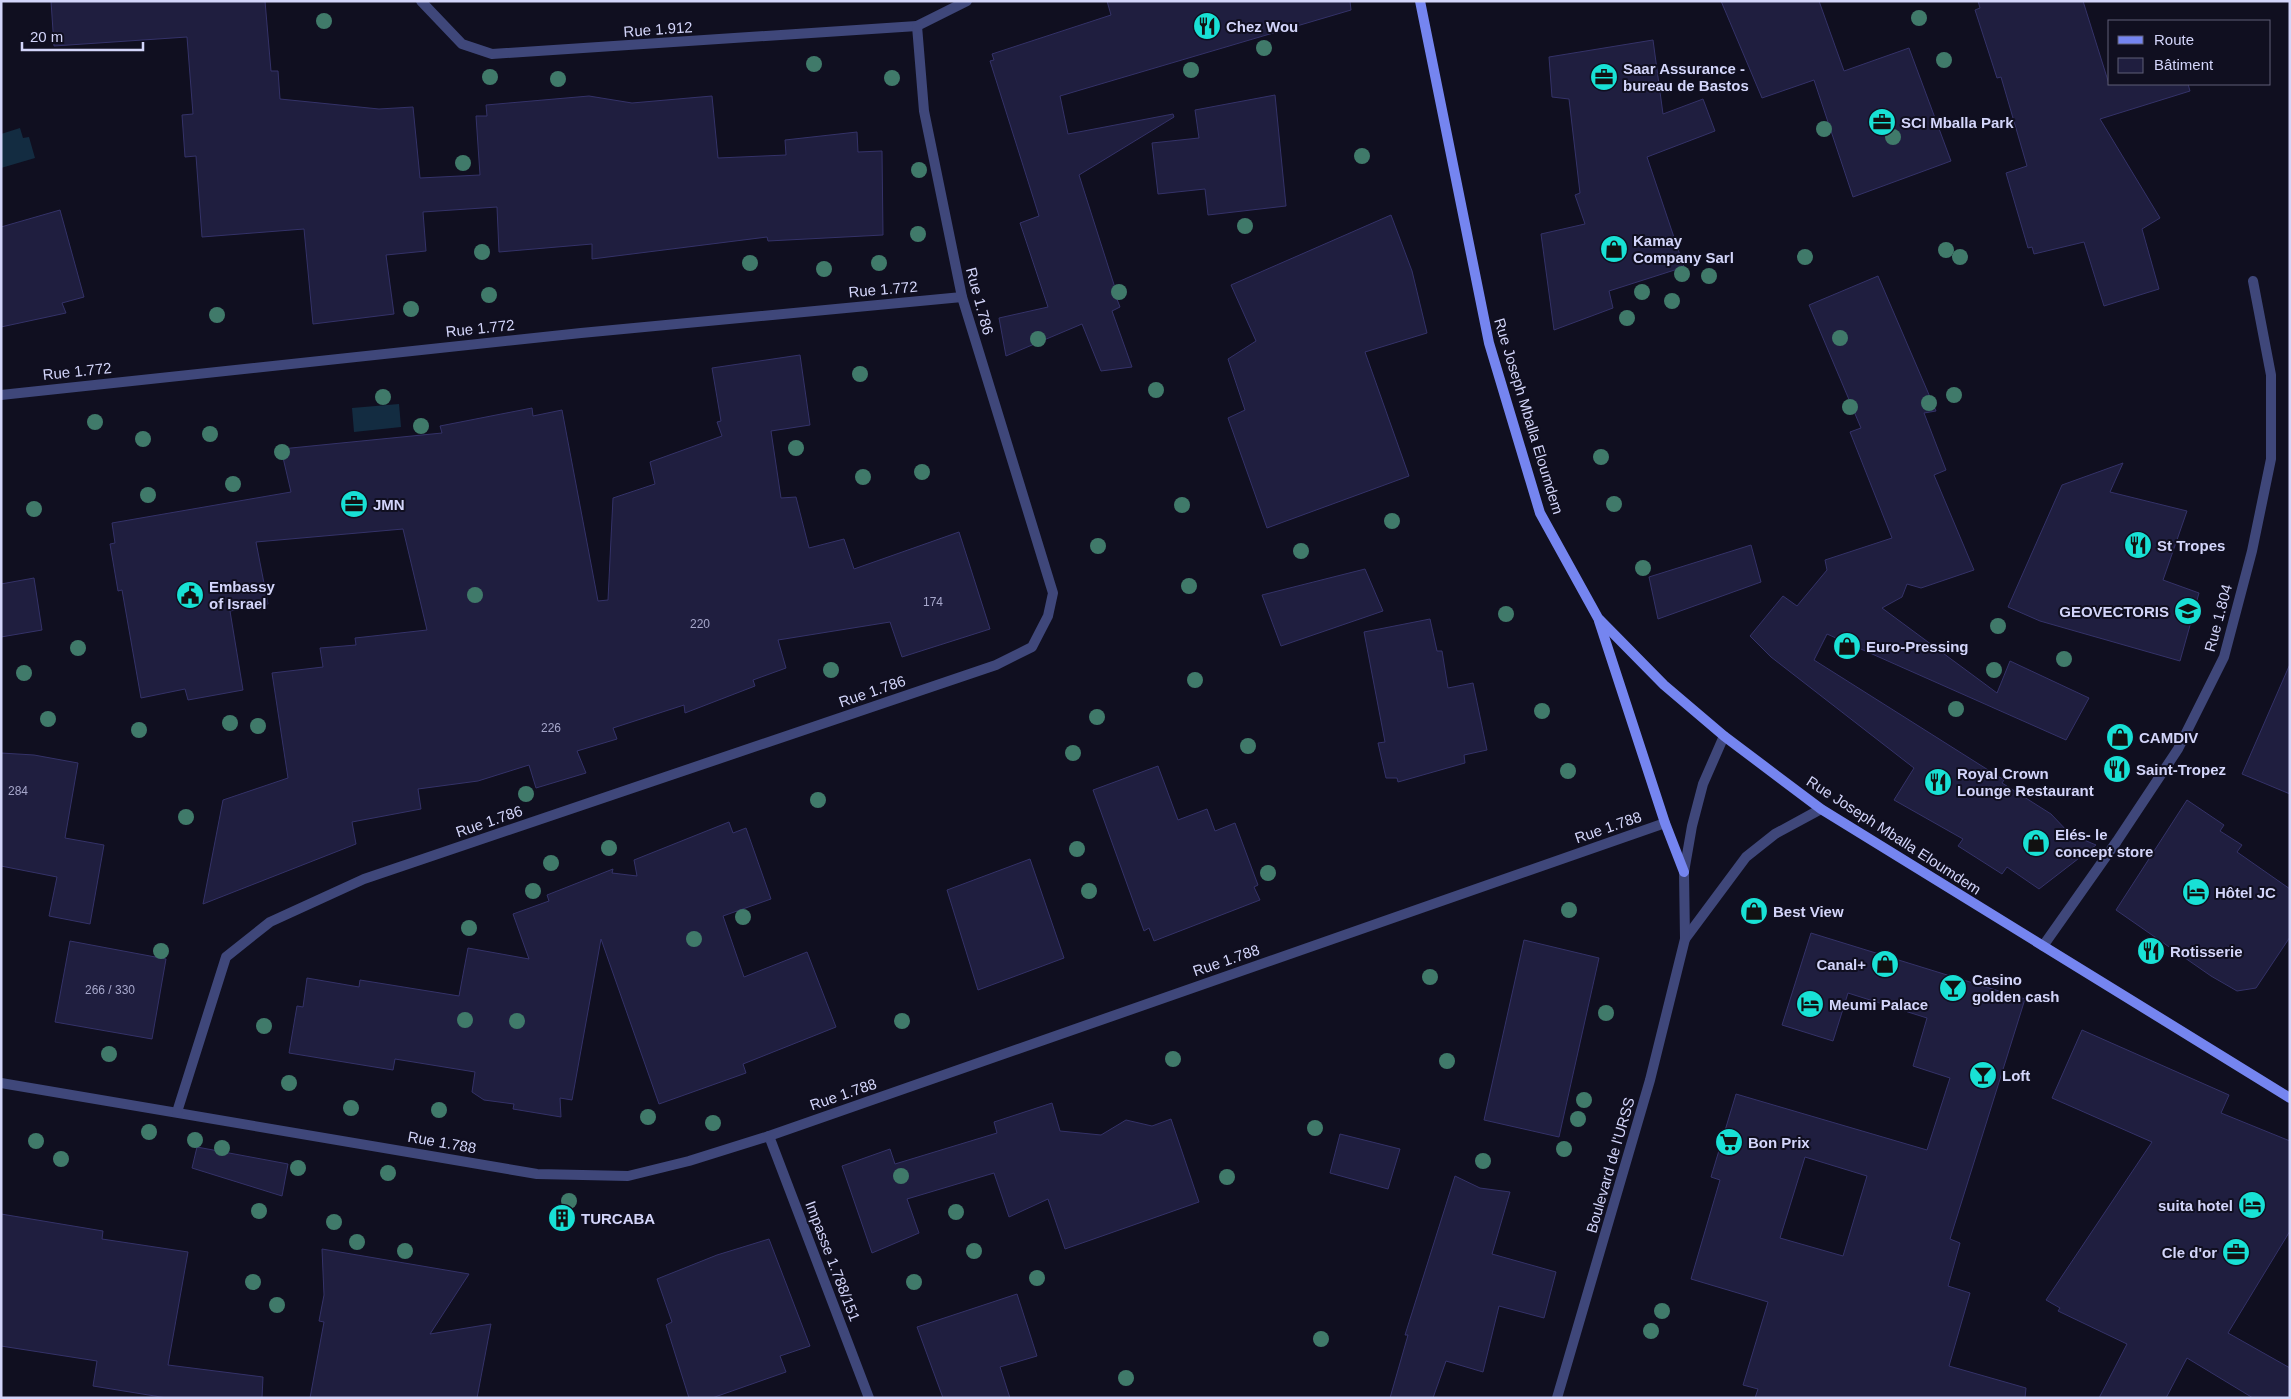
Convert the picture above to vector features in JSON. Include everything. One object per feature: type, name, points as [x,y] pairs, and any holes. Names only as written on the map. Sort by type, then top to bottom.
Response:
[{"type":"main road","name":"Rue Joseph Mballa Eloumdem","points":[[1422,2],[1489,343],[1540,512],[1598,618],[1664,685],[1724,736],[1821,809],[2290,1098]]},
{"type":"main road","points":[[1598,618],[1665,823],[1684,872]]},
{"type":"street","name":"Rue 1.912","points":[[421,1],[462,44],[492,54],[917,26]]},
{"type":"street","points":[[917,26],[967,1]]},
{"type":"street","name":"Rue 1.786","points":[[177,1112],[226,957],[270,922],[364,879],[996,665],[1032,647],[1048,616],[1053,593],[962,297],[924,111],[917,26]]},
{"type":"street","name":"Rue 1.804","points":[[2043,946],[2178,750],[2224,657],[2252,551],[2271,458],[2271,375],[2253,281]]},
{"type":"street","name":"Rue 1.772","points":[[1,395],[571,334],[962,297]]},
{"type":"street","points":[[1685,939],[1684,872],[1692,826],[1703,784],[1724,736]]},
{"type":"street","points":[[1685,939],[1746,857],[1775,834],[1821,809]]},
{"type":"street","name":"Rue 1.788","points":[[1,1083],[537,1174],[628,1176],[689,1162],[769,1136],[1665,823]]},
{"type":"street","name":"Boulevard de l'URSS","points":[[1557,1398],[1650,1080],[1685,939]]},
{"type":"street","name":"Impasse 1.788/151","points":[[769,1136],[869,1398]]},
{"type":"water","points":[[20,128],[23,138],[29,137],[35,158],[1,168],[1,134]]},
{"type":"water","points":[[399,404],[401,427],[354,432],[352,408]]},
{"type":"building","points":[[51,1],[265,1],[271,71],[278,71],[280,99],[379,109],[413,107],[420,178],[480,175],[476,116],[487,116],[486,105],[589,96],[632,103],[712,96],[718,158],[786,155],[785,140],[857,132],[858,152],[882,151],[883,235],[768,241],[767,237],[592,259],[592,244],[499,252],[497,207],[423,212],[426,251],[386,255],[394,314],[313,324],[304,229],[202,237],[196,156],[185,157],[182,115],[193,114],[187,37],[54,46]]},
{"type":"building","points":[[1107,1],[1350,1],[1351,10],[1060,96],[1068,134],[1173,114],[1174,117],[1079,175],[1117,294],[1115,294],[1120,307],[1112,311],[1132,367],[1101,371],[1082,324],[1006,356],[999,318],[1048,307],[1020,223],[1039,216],[990,61],[994,60],[992,54],[1111,15]]},
{"type":"building","name":"SCI Mballa Park","points":[[1721,1],[1819,1],[1844,71],[1909,48],[1951,161],[1853,197],[1814,80],[1762,98]]},
{"type":"building","points":[[1978,1],[2083,1],[2108,85],[2188,85],[2190,91],[2100,119],[2160,218],[2142,229],[2159,289],[2104,306],[2084,242],[2034,254],[2032,247],[2028,248],[2006,173],[2027,166],[2001,77],[1997,78],[1975,10],[1980,8]]},
{"type":"building","points":[[1653,40],[1663,114],[1703,99],[1715,131],[1647,157],[1684,267],[1609,291],[1613,308],[1554,330],[1541,234],[1585,224],[1575,195],[1580,193],[1569,99],[1552,97],[1549,57]]},
{"type":"building","points":[[1275,95],[1286,206],[1208,215],[1205,189],[1158,194],[1152,143],[1199,138],[1195,110]]},
{"type":"building","points":[[60,210],[84,297],[62,303],[66,313],[1,327],[1,227]]},
{"type":"building","points":[[1391,215],[1412,271],[1427,333],[1365,352],[1409,476],[1267,528],[1228,418],[1245,410],[1228,359],[1256,341],[1231,285]]},
{"type":"building","points":[[1878,276],[1936,411],[1924,413],[1946,470],[1934,475],[1974,570],[1921,588],[1907,584],[1902,597],[1882,608],[1997,693],[2010,661],[2089,698],[2066,740],[1827,634],[1814,660],[2004,780],[2002,783],[2051,814],[2070,834],[2096,845],[2039,889],[2007,867],[2002,874],[1958,846],[1963,839],[1894,800],[1914,768],[1771,657],[1750,636],[1783,596],[1797,606],[1827,570],[1825,560],[1892,538],[1850,432],[1861,428],[1809,305]]},
{"type":"building","points":[[800,355],[810,425],[771,431],[781,498],[796,497],[809,548],[844,539],[854,569],[959,532],[990,629],[902,657],[890,622],[778,640],[786,668],[753,680],[755,686],[685,713],[684,705],[613,728],[617,739],[577,751],[586,773],[536,788],[529,765],[478,781],[418,789],[421,809],[352,822],[356,844],[203,904],[223,800],[288,778],[272,673],[323,667],[320,648],[356,645],[355,638],[427,630],[403,529],[256,542],[268,604],[230,611],[243,690],[188,700],[185,689],[141,698],[122,590],[118,591],[110,544],[115,543],[112,523],[291,492],[281,449],[442,433],[440,426],[532,408],[533,416],[562,410],[598,601],[608,600],[613,498],[655,484],[650,462],[722,436],[717,422],[721,421],[712,368]]},
{"type":"building","points":[[2123,463],[2110,492],[2187,511],[2163,580],[2199,593],[2180,661],[2040,621],[2008,607],[2062,485]]},
{"type":"building","points":[[1751,545],[1761,582],[1658,619],[1649,577]]},
{"type":"building","points":[[1365,569],[1383,611],[1281,646],[1262,595]]},
{"type":"building","points":[[34,578],[42,630],[1,637],[1,584]]},
{"type":"building","points":[[1430,619],[1437,651],[1442,651],[1448,688],[1473,683],[1487,750],[1464,755],[1465,763],[1398,782],[1397,778],[1386,778],[1378,743],[1385,742],[1364,632]]},
{"type":"building","points":[[2290,664],[2290,794],[2242,774]]},
{"type":"building","points":[[1,753],[34,755],[78,763],[65,838],[104,845],[90,924],[49,916],[57,877],[1,866]]},
{"type":"building","points":[[1158,766],[1178,820],[1207,809],[1215,831],[1235,823],[1258,885],[1254,887],[1260,900],[1154,941],[1149,928],[1144,931],[1093,790]]},
{"type":"building","name":"Hôtel JC","points":[[2187,800],[2224,825],[2220,831],[2242,845],[2237,852],[2290,889],[2290,937],[2256,988],[2237,991],[2211,976],[2116,910]]},
{"type":"building","points":[[729,822],[733,833],[746,828],[771,899],[723,916],[744,977],[807,952],[836,1027],[743,1064],[746,1073],[659,1104],[601,939],[572,1100],[560,1098],[561,1117],[513,1109],[514,1104],[484,1100],[472,1092],[475,1072],[395,1059],[393,1070],[289,1053],[297,1006],[303,1007],[307,978],[359,987],[360,980],[459,996],[468,948],[529,959],[513,914],[549,901],[547,895],[613,869],[612,873],[637,876],[634,860]]},
{"type":"building","points":[[1030,859],[1064,958],[978,990],[947,890]]},
{"type":"building","points":[[1811,933],[2025,999],[1950,1239],[1960,1243],[1948,1286],[1970,1293],[1949,1366],[2026,1388],[2025,1398],[1755,1398],[1758,1389],[1743,1385],[1768,1302],[1691,1279],[1720,1180],[1711,1177],[1736,1094],[1927,1150],[1950,1078],[1913,1066],[1927,1018],[1848,993],[1833,1041],[1782,1025]],"holes":[[[1805,1157],[1867,1176],[1843,1256],[1780,1238]]]},
{"type":"building","points":[[1524,940],[1599,958],[1559,1137],[1484,1120]]},
{"type":"building","points":[[70,941],[166,959],[152,1039],[55,1022]]},
{"type":"building","points":[[2082,1030],[2229,1095],[2221,1113],[2290,1141],[2290,1231],[2228,1333],[2290,1368],[2290,1398],[2253,1398],[2187,1358],[2166,1398],[2099,1398],[2127,1344],[2058,1311],[2060,1308],[2046,1300],[2152,1142],[2052,1098]]},
{"type":"building","points":[[1052,1103],[1060,1131],[1101,1135],[1126,1120],[1152,1126],[1171,1119],[1199,1202],[1065,1249],[1048,1199],[1009,1217],[994,1173],[907,1199],[919,1233],[872,1253],[842,1166],[890,1149],[895,1164],[997,1133],[994,1122]]},
{"type":"building","points":[[1340,1134],[1400,1149],[1388,1189],[1330,1173]]},
{"type":"building","points":[[197,1147],[288,1164],[282,1196],[192,1168]]},
{"type":"building","points":[[1455,1176],[1480,1188],[1510,1192],[1492,1254],[1556,1272],[1544,1318],[1499,1306],[1483,1372],[1446,1361],[1433,1398],[1390,1398],[1408,1335],[1405,1335]]},
{"type":"building","points":[[1,1214],[103,1231],[102,1239],[188,1252],[168,1365],[263,1377],[262,1398],[167,1398],[93,1386],[97,1361],[1,1346]]},
{"type":"building","points":[[769,1239],[810,1346],[780,1356],[786,1372],[712,1398],[689,1398],[666,1325],[672,1322],[657,1279],[717,1255]]},
{"type":"building","points":[[322,1249],[469,1274],[430,1334],[491,1324],[477,1398],[310,1398],[324,1322],[319,1321],[324,1295]]},
{"type":"building","points":[[1017,1294],[1037,1356],[1000,1367],[1010,1398],[943,1398],[917,1327]]},
{"type":"place","name":"Chez Wou","points":[[1207,26]]},
{"type":"place","name":"Saar Assurance - bureau de Bastos","points":[[1604,77]]},
{"type":"place","name":"SCI Mballa Park","points":[[1882,122]]},
{"type":"place","name":"Kamay Company Sarl","points":[[1614,249]]},
{"type":"place","name":"JMN","points":[[354,504]]},
{"type":"place","name":"St Tropes","points":[[2138,545]]},
{"type":"place","name":"Embassy of Israel","points":[[190,595]]},
{"type":"place","name":"GEOVECTORIS","points":[[2188,611]]},
{"type":"place","name":"Euro-Pressing","points":[[1847,646]]},
{"type":"place","name":"CAMDIV","points":[[2120,737]]},
{"type":"place","name":"Saint-Tropez","points":[[2117,769]]},
{"type":"place","name":"Royal Crown Lounge Restaurant","points":[[1938,782]]},
{"type":"place","name":"Elés- le concept store","points":[[2036,843]]},
{"type":"place","name":"Hôtel JC","points":[[2196,892]]},
{"type":"place","name":"Best View","points":[[1754,911]]},
{"type":"place","name":"Rotisserie","points":[[2151,951]]},
{"type":"place","name":"Canal+","points":[[1885,964]]},
{"type":"place","name":"Casino golden cash","points":[[1953,988]]},
{"type":"place","name":"Meumi Palace","points":[[1810,1004]]},
{"type":"place","name":"Loft","points":[[1983,1075]]},
{"type":"place","name":"Bon Prix","points":[[1729,1142]]},
{"type":"place","name":"suita hotel","points":[[2252,1205]]},
{"type":"place","name":"TURCABA","points":[[562,1218]]},
{"type":"place","name":"Cle d'or","points":[[2236,1252]]}]
